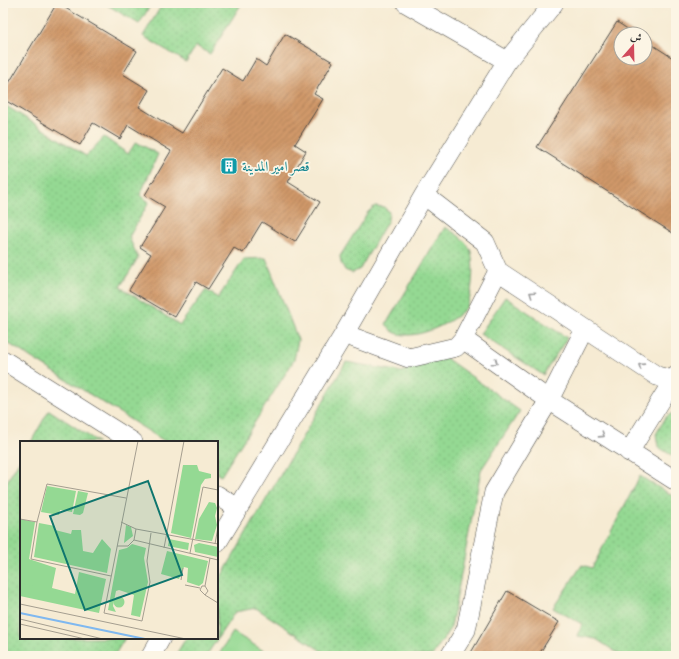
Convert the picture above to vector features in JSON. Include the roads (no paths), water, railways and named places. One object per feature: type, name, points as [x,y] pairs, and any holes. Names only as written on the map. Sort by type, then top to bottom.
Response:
[{"type":"lane","points":[[406,3],[507,61]]},
{"type":"lane","points":[[218,541],[344,334],[424,194],[507,61],[554,3]]},
{"type":"lane","points":[[424,194],[485,242],[498,271],[657,376],[675,379],[629,452]]},
{"type":"lane","points":[[344,334],[409,358],[456,347],[463,339],[498,271]]},
{"type":"lane","points":[[450,656],[466,630],[494,492],[549,400],[585,329]]},
{"type":"lane","points":[[463,339],[549,400],[676,481]]},
{"type":"lane","points":[[3,360],[131,441]]},
{"type":"lane","points":[[218,496],[238,508]]},
{"type":"lane","points":[[150,656],[160,639]]},
{"type":"place","name":"قصر امير المدينة","points":[[229,166]]}]
